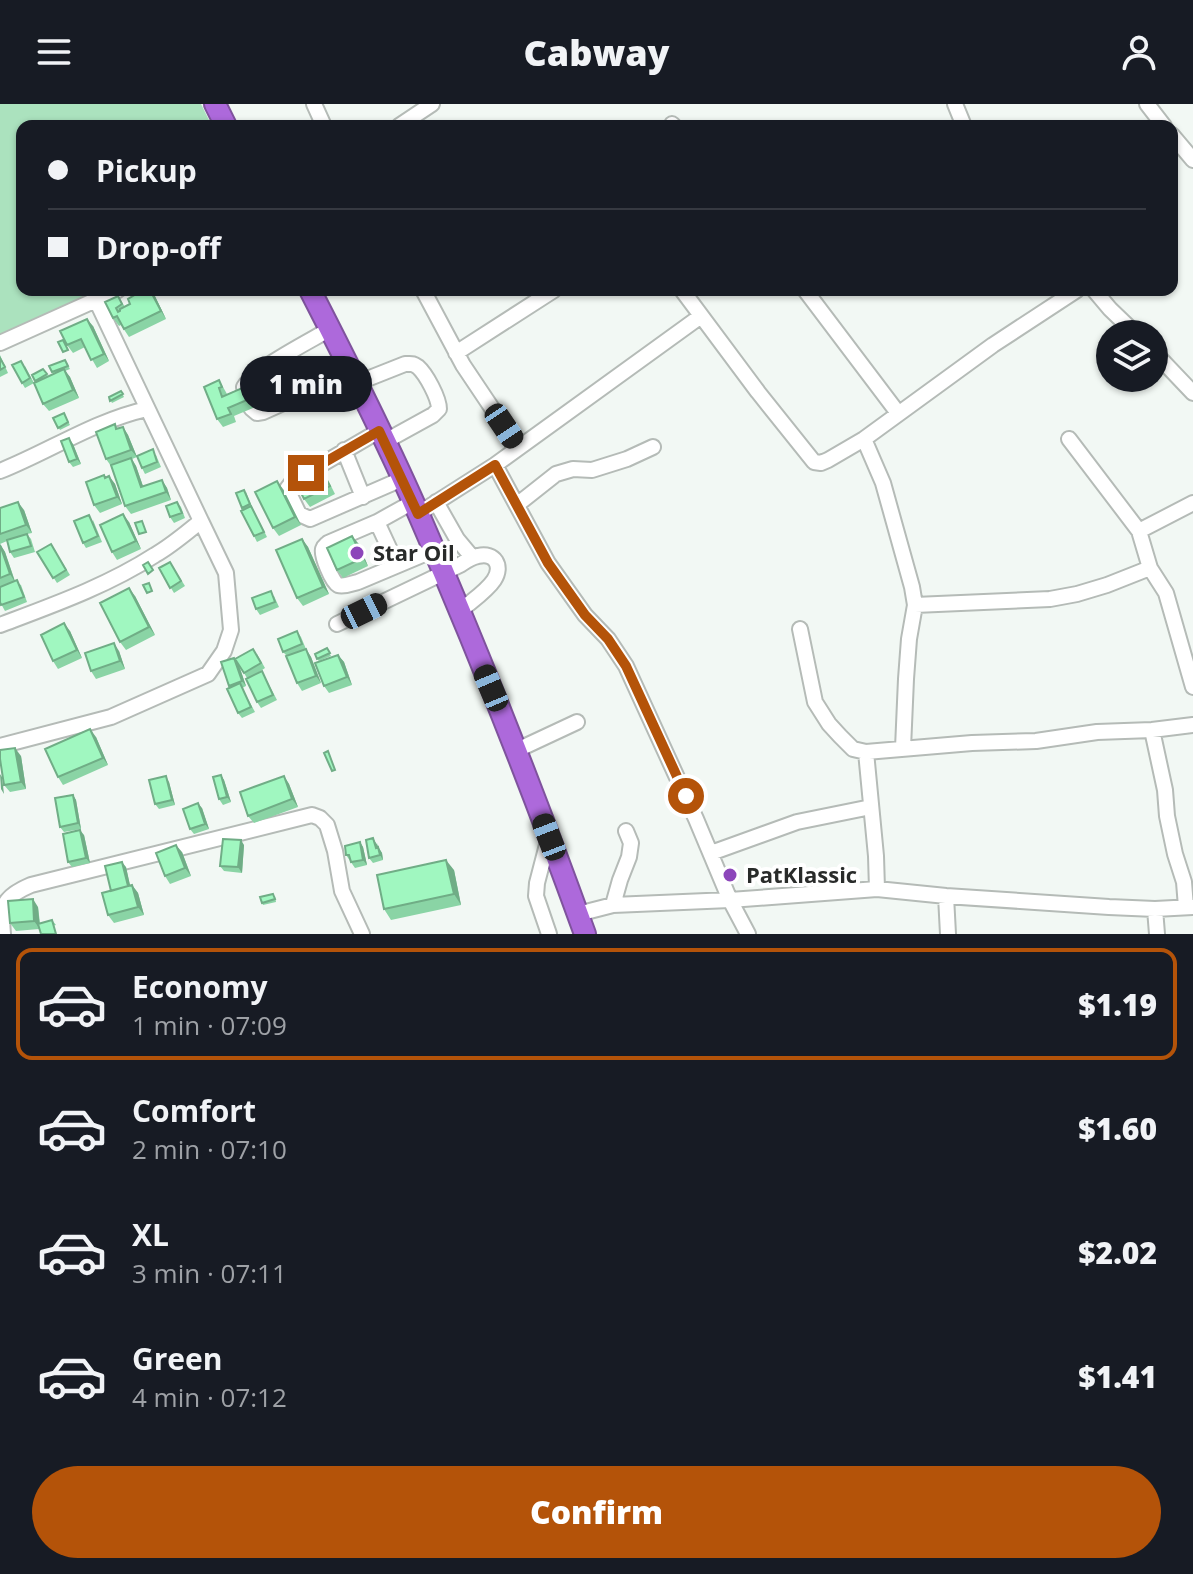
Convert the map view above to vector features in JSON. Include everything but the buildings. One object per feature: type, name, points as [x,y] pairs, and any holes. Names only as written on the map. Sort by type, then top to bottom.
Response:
[{"type":"highway","points":[[313,296],[402,479],[422,506],[434,550],[585,934]]},
{"type":"street","points":[[408,120],[432,104]]},
{"type":"street","points":[[1147,104],[1159,120]]},
{"type":"street","points":[[1178,142],[1193,160]]},
{"type":"street","points":[[0,343],[105,296]]},
{"type":"street","points":[[426,296],[456,353],[518,447]]},
{"type":"street","points":[[456,353],[545,296]]},
{"type":"street","points":[[686,296],[814,462],[821,463],[864,439],[993,345],[1068,296]]},
{"type":"street","points":[[810,296],[898,413]]},
{"type":"street","points":[[1099,296],[1121,320]]},
{"type":"street","points":[[0,746],[111,717],[208,674],[224,651],[231,630],[226,573],[96,300]]},
{"type":"street","points":[[434,550],[356,577],[345,585],[333,581],[322,553],[328,543],[342,544],[377,522],[422,506],[495,465],[701,316]]},
{"type":"street","points":[[330,329],[247,381],[244,387],[257,413],[354,377],[405,364],[414,364],[421,370],[439,401],[439,409],[433,415],[344,450],[308,477],[293,481],[287,489],[299,514],[310,519],[323,507],[363,497],[402,479]]},
{"type":"street","points":[[283,357],[301,395]]},
{"type":"street","points":[[1168,367],[1193,393]]},
{"type":"street","points":[[0,471],[31,459],[105,421],[147,409]]},
{"type":"street","points":[[864,439],[883,483],[915,605],[909,639],[903,748]]},
{"type":"street","points":[[1069,439],[1139,531],[1150,568],[1166,593],[1193,687]]},
{"type":"street","points":[[518,504],[556,474],[573,469],[592,470],[653,447]]},
{"type":"street","points":[[344,450],[363,497]]},
{"type":"street","points":[[495,465],[548,563],[626,666],[748,934]]},
{"type":"street","points":[[1139,531],[1193,503]]},
{"type":"street","points":[[422,506],[453,532],[472,557]]},
{"type":"street","points":[[0,625],[81,594],[124,573],[157,554],[201,521]]},
{"type":"street","points":[[377,522],[397,565]]},
{"type":"street","points":[[337,624],[472,557],[482,554],[491,556],[496,562],[495,579],[459,612]]},
{"type":"street","points":[[915,605],[1050,599],[1107,585],[1150,568]]},
{"type":"street","points":[[800,629],[815,702],[829,724],[853,749],[866,752],[1036,741],[1097,732],[1193,725]]},
{"type":"street","points":[[515,751],[577,722]]},
{"type":"street","points":[[578,914],[613,905],[877,889],[1155,909],[1190,907],[1172,841],[1152,730]]},
{"type":"street","points":[[866,752],[877,889]]},
{"type":"street","points":[[711,853],[797,822],[871,807]]},
{"type":"street","points":[[3,934],[3,905],[7,897],[31,885],[312,815],[327,825],[342,891],[362,934]]},
{"type":"street","points":[[613,905],[629,857],[631,843],[626,831]]},
{"type":"street","points":[[549,837],[536,896],[549,934]]},
{"type":"street","points":[[946,896],[948,934]]},
{"type":"street","points":[[1155,909],[1157,934]]},
{"type":"green space","points":[[0,104],[201,104],[209,120],[16,120],[16,296],[90,296],[0,336]]},
{"type":"place","name":"Star Oil","points":[[357,553]]},
{"type":"place","name":"PatKlassic","points":[[730,875]]},
{"type":"route","points":[[306,473],[379,431],[418,514],[495,465],[548,563],[626,666],[686,796]]}]
